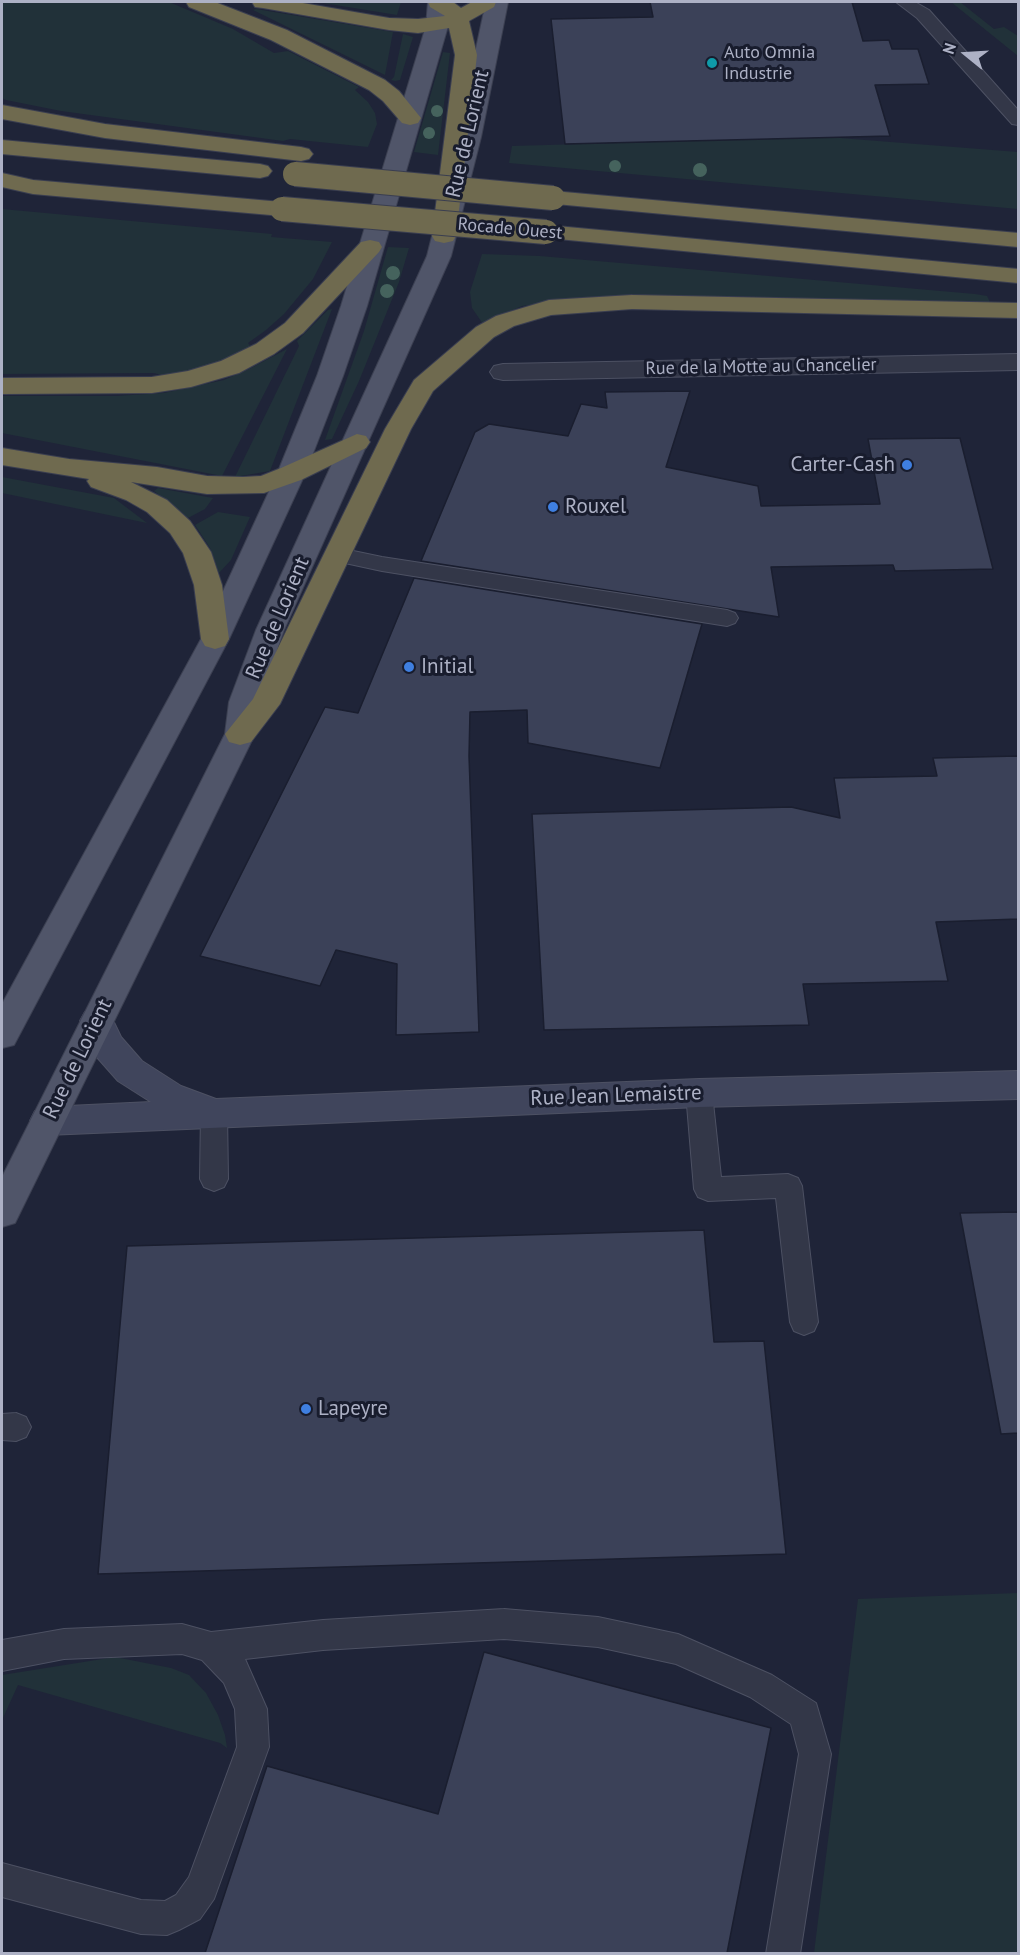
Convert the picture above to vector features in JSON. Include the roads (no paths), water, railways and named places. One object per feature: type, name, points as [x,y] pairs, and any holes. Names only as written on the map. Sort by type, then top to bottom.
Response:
[{"type":"highway","points":[[196,2],[279,35],[377,85],[391,96],[410,118]]},
{"type":"highway","points":[[263,2],[389,24],[447,22],[486,2]]},
{"type":"highway","points":[[444,236],[466,55],[447,22]]},
{"type":"highway","points":[[2,112],[298,164]]},
{"type":"highway","name":"Rocade Ouest","points":[[2,147],[298,164],[553,198],[1018,240]]},
{"type":"highway","name":"Rocade Ouest","points":[[2,180],[33,187],[1018,276]]},
{"type":"highway","points":[[2,195],[33,187]]},
{"type":"highway","points":[[2,386],[152,385],[191,379],[230,367],[265,349],[294,328],[370,247]]},
{"type":"highway","points":[[240,734],[265,704],[398,429],[423,386],[474,339],[505,321],[549,308],[632,302],[1018,311]]},
{"type":"highway","points":[[2,457],[69,468],[157,476],[224,487],[264,484],[291,474],[357,442]]},
{"type":"highway","points":[[69,468],[136,494],[157,506],[180,527],[197,552],[204,574],[215,639]]},
{"type":"main road","points":[[2,1035],[215,639],[291,474],[330,376],[354,306],[410,118],[447,22],[439,2]]},
{"type":"main road","name":"Rue de Lorient","points":[[2,1212],[240,734],[244,702],[270,630],[425,289],[444,236],[469,137],[497,2]]},
{"type":"street","name":"Rue de la Motte au Chancelier","points":[[503,372],[1018,362]]},
{"type":"street","name":"Rue Jean Lemaistre","points":[[97,1022],[108,1045],[130,1071],[169,1096],[214,1113]]},
{"type":"street","name":"Rue Jean Lemaistre","points":[[47,1121],[699,1093],[1018,1085]]},
{"type":"lane","points":[[904,2],[923,14],[1018,120]]},
{"type":"lane","points":[[339,555],[382,564],[727,618]]},
{"type":"lane","points":[[699,1093],[708,1189],[788,1186],[804,1322]]},
{"type":"lane","points":[[214,1113],[214,1179]]},
{"type":"lane","points":[[2,1655],[64,1644],[182,1640],[211,1647],[323,1635],[504,1624],[598,1632],[678,1649],[761,1686],[805,1714],[815,1754],[783,1953]]},
{"type":"lane","points":[[2,1880],[141,1917],[167,1918],[188,1907],[202,1887],[215,1857],[253,1747],[251,1709],[236,1672],[211,1647]]},
{"type":"place","name":"Auto Omnia Industrie","points":[[712,63]]},
{"type":"place","name":"Carter-Cash","points":[[907,465]]},
{"type":"place","name":"Rouxel","points":[[553,507]]},
{"type":"place","name":"Initial","points":[[409,667]]},
{"type":"place","name":"Lapeyre","points":[[306,1409]]}]
